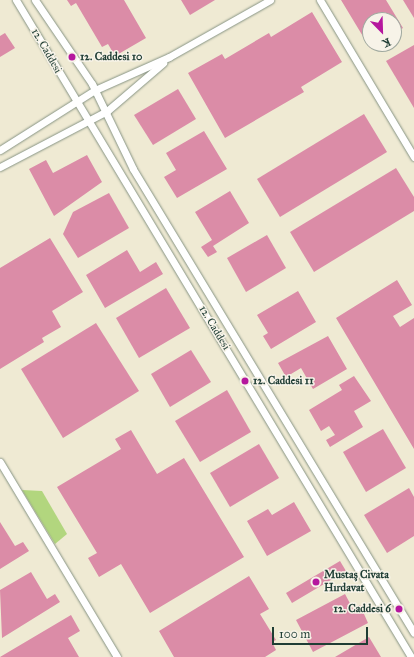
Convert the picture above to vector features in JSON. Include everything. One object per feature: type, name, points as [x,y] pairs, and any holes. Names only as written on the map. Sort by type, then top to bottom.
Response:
[{"type":"street","name":"12. Caddesi","points":[[16,0],[75,101],[411,657]]},
{"type":"street","name":"12. Caddesi","points":[[35,0],[95,90],[107,111],[133,169],[414,633]]},
{"type":"street","points":[[0,150],[75,101],[95,90],[169,57],[270,0]]},
{"type":"street","points":[[320,0],[414,157]]},
{"type":"street","points":[[0,167],[107,111],[169,57]]},
{"type":"street","points":[[0,462],[117,657]]},
{"type":"green space","points":[[22,490],[42,491],[67,534],[55,544]]},
{"type":"building","points":[[67,0],[124,0],[146,38],[115,56],[108,44],[102,47],[76,3],[71,6]]},
{"type":"building","points":[[181,0],[215,0],[190,15]]},
{"type":"building","points":[[341,0],[386,0],[393,12],[362,12],[362,35]]},
{"type":"building","points":[[403,0],[414,0],[414,18]]},
{"type":"building","points":[[312,12],[342,62],[301,87],[304,92],[225,138],[188,73],[222,54],[225,59],[269,33],[271,37]]},
{"type":"building","points":[[5,33],[15,48],[0,57],[0,36]]},
{"type":"building","points":[[414,45],[414,108],[386,61]]},
{"type":"building","points":[[178,89],[196,119],[153,145],[134,115]]},
{"type":"building","points":[[364,114],[387,152],[280,217],[257,179]]},
{"type":"building","points":[[204,131],[227,169],[177,198],[164,177],[176,170],[166,153]]},
{"type":"building","points":[[87,155],[102,182],[54,216],[29,169],[46,160],[53,173]]},
{"type":"building","points":[[396,168],[414,197],[414,211],[314,272],[290,232]]},
{"type":"building","points":[[230,191],[249,223],[213,246],[217,252],[208,257],[201,247],[212,240],[195,212]]},
{"type":"building","points":[[109,193],[129,228],[78,258],[63,234],[73,212]]},
{"type":"building","points":[[267,235],[286,268],[246,292],[227,258]]},
{"type":"building","points":[[50,238],[83,292],[52,311],[61,327],[42,338],[44,342],[0,369],[0,268]]},
{"type":"building","points":[[127,250],[140,272],[156,262],[163,274],[105,308],[86,275]]},
{"type":"building","points":[[397,280],[412,305],[393,316],[400,327],[414,318],[414,449],[336,318]]},
{"type":"building","points":[[166,288],[190,328],[139,358],[116,318]]},
{"type":"building","points":[[298,291],[316,322],[271,349],[263,336],[268,333],[257,315]]},
{"type":"building","points":[[96,323],[139,391],[63,438],[21,369]]},
{"type":"building","points":[[328,336],[347,369],[313,389],[301,368],[286,377],[278,363]]},
{"type":"building","points":[[191,350],[211,382],[170,407],[151,374]]},
{"type":"building","points":[[354,376],[371,401],[354,411],[363,427],[330,447],[326,440],[335,435],[329,426],[321,431],[309,410],[342,390],[339,385]]},
{"type":"building","points":[[227,390],[251,432],[200,462],[175,421]]},
{"type":"building","points":[[383,429],[406,468],[366,492],[343,452]]},
{"type":"building","points":[[131,430],[157,474],[184,458],[244,557],[150,613],[121,564],[99,577],[88,558],[97,553],[57,487],[121,449],[115,439]]},
{"type":"building","points":[[259,444],[279,478],[230,507],[210,473]]},
{"type":"building","points":[[409,488],[414,497],[414,536],[387,553],[364,515]]},
{"type":"building","points":[[294,502],[311,531],[267,556],[247,521],[268,509],[272,515]]},
{"type":"building","points":[[0,522],[15,546],[23,542],[29,551],[0,569]]},
{"type":"building","name":"Mustaş Civata Hırdavat","points":[[340,561],[346,571],[292,603],[286,593]]},
{"type":"building","points":[[31,572],[47,599],[55,594],[60,602],[2,638],[0,590]]},
{"type":"building","points":[[249,576],[269,609],[260,614],[276,640],[272,642],[276,650],[265,657],[174,657],[159,631]]},
{"type":"building","points":[[345,594],[353,609],[360,605],[368,623],[313,652],[296,620]]},
{"type":"building","points":[[71,615],[80,631],[68,638],[79,657],[0,657]]},
{"type":"building","points":[[369,637],[381,657],[335,657]]},
{"type":"place","name":"12. Caddesi 10","points":[[72,57]]},
{"type":"place","name":"12. Caddesi 11","points":[[245,381]]},
{"type":"place","name":"Mustaş Civata Hırdavat","points":[[316,582]]},
{"type":"place","name":"12. Caddesi 6","points":[[399,609]]}]
